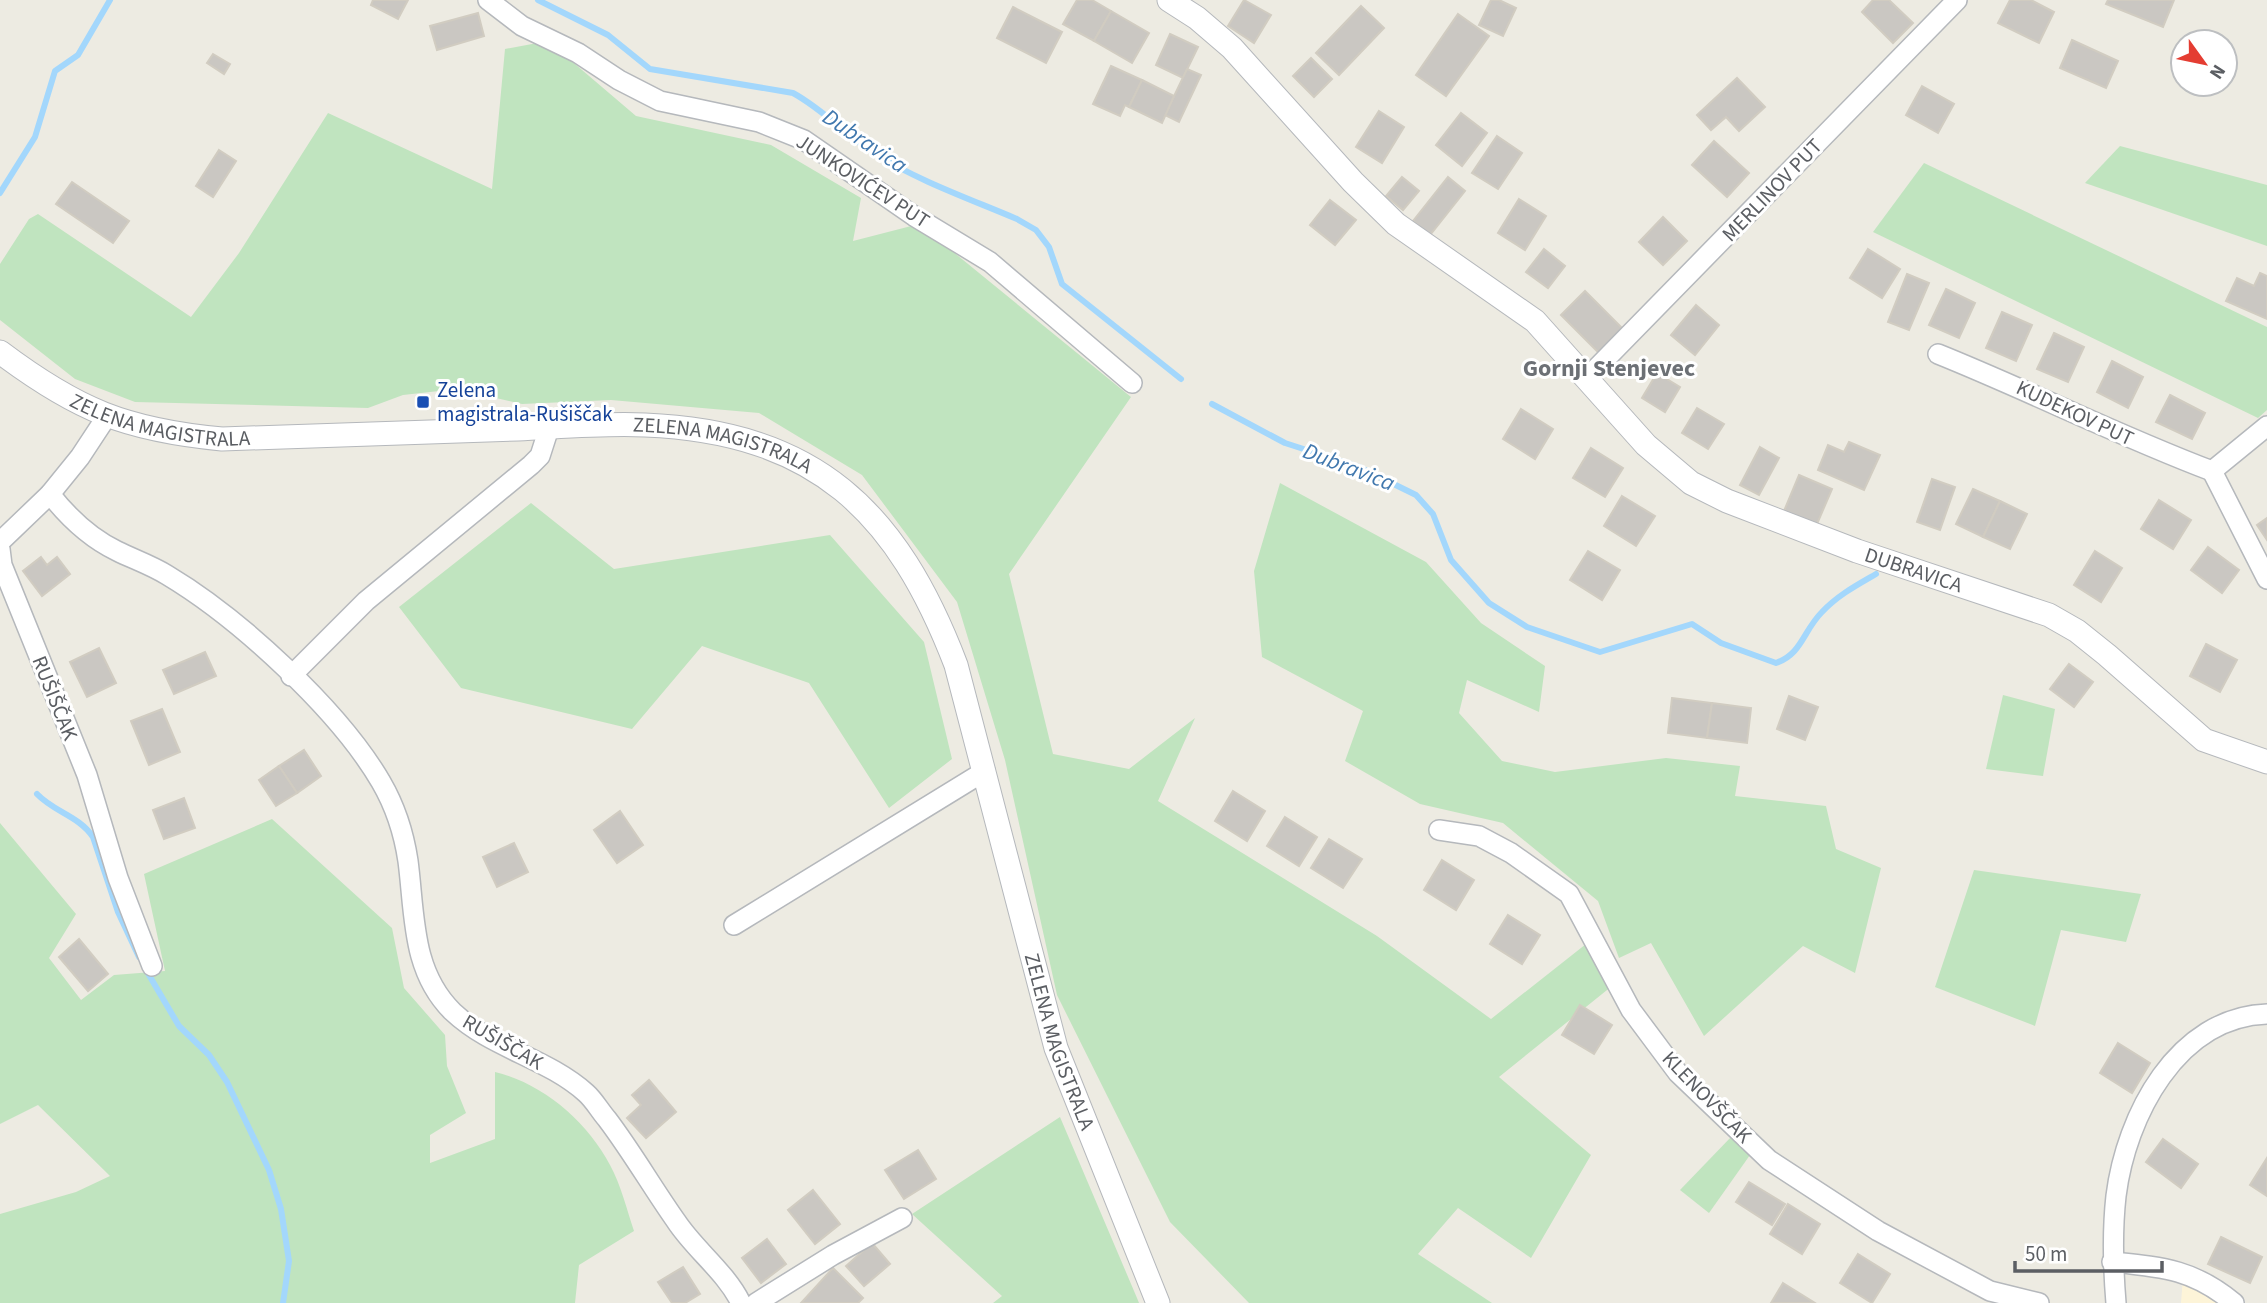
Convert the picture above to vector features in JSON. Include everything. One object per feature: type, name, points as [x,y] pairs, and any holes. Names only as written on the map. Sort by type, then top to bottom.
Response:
[{"type":"street","name":"JUNKOVIĆEV PUT","points":[[488,0],[522,26],[578,54],[619,80],[660,101],[759,122],[804,140],[914,216],[990,262],[1132,383]]},
{"type":"street","name":"DUBRAVICA","points":[[1169,0],[1197,18],[1232,48],[1353,182],[1396,224],[1535,321],[1646,446],[1675,472],[1699,488],[1857,551],[2049,615],[2077,631],[2107,655],[2204,740],[2267,762]]},
{"type":"street","name":"MERLINOV PUT","points":[[1587,378],[1957,0]]},
{"type":"street","name":"ZELENA MAGISTRALA","points":[[0,352],[44,385],[107,416],[168,433],[222,439],[643,425],[736,436],[777,450],[830,480],[878,523],[918,579],[935,610],[956,666],[1056,1048],[1158,1303]]},
{"type":"street","name":"KUDEKOV PUT","points":[[1938,354],[2027,390],[2133,442],[2212,471]]},
{"type":"street","points":[[0,542],[50,494],[80,457],[107,416]]},
{"type":"street","points":[[2267,426],[2212,471],[2267,579]]},
{"type":"street","points":[[291,676],[376,593],[531,465],[540,456],[549,428]]},
{"type":"street","name":"RUŠIŠČAK","points":[[50,494],[65,513],[94,538],[166,574],[211,604],[291,676],[337,722],[382,783],[391,802],[408,862],[414,937],[439,992],[453,1012],[483,1034],[548,1067],[587,1094],[633,1153],[677,1223],[720,1272],[741,1303]]},
{"type":"street","name":"RUŠIŠČAK","points":[[0,549],[2,565],[47,682],[87,775],[118,878],[152,966]]},
{"type":"street","points":[[734,925],[985,771]]},
{"type":"street","name":"KLENOVŠČAK","points":[[1439,830],[1479,836],[1511,853],[1569,894],[1631,1010],[1678,1073],[1769,1160],[1900,1243],[1990,1291],[2039,1303]]},
{"type":"street","points":[[2116,1303],[2112,1262],[2116,1195],[2130,1137],[2152,1093],[2166,1071],[2193,1039],[2221,1023],[2267,1014]]},
{"type":"street","points":[[756,1303],[833,1255],[902,1218]]},
{"type":"street","points":[[2112,1262],[2172,1268],[2218,1290],[2234,1303]]},
{"type":"shaded area","points":[[2183,1277],[2227,1303],[2181,1303]]},
{"type":"green space","points":[[548,41],[636,116],[771,145],[861,198],[853,241],[919,224],[1131,397],[1009,574],[1053,754],[1129,769],[1195,718],[1158,801],[1377,936],[1491,1019],[1586,944],[1612,986],[1499,1077],[1591,1155],[1531,1258],[1458,1208],[1418,1254],[1492,1303],[1249,1303],[1170,1222],[1057,995],[1005,760],[957,602],[862,475],[759,413],[611,400],[522,404],[457,389],[403,395],[368,408],[135,402],[75,379],[0,320],[0,264],[29,219],[38,214],[191,317],[239,253],[328,113],[492,189],[505,49]]},
{"type":"green space","points":[[2120,146],[2267,185],[2267,246],[2085,183]]},
{"type":"green space","points":[[1924,163],[2267,327],[2267,410],[2258,418],[1873,232]]},
{"type":"green space","points":[[1280,483],[1426,562],[1481,623],[1545,666],[1539,712],[1467,680],[1459,713],[1502,761],[1555,772],[1666,758],[1740,766],[1735,796],[1826,806],[1836,849],[1881,868],[1855,973],[1803,946],[1704,1036],[1651,943],[1619,958],[1598,901],[1503,823],[1420,804],[1345,761],[1363,711],[1262,657],[1254,571]]},
{"type":"green space","points":[[531,503],[614,569],[830,535],[924,642],[952,759],[889,808],[809,683],[702,646],[632,729],[461,688],[399,607]]},
{"type":"green space","points":[[2003,695],[2055,709],[2043,776],[1986,769]]},
{"type":"green space","points":[[272,819],[392,928],[404,988],[445,1035],[447,1066],[466,1113],[430,1135],[430,1163],[495,1139],[495,1072],[530,1085],[562,1106],[589,1133],[600,1149],[617,1181],[634,1231],[579,1265],[575,1303],[0,1303],[0,1214],[76,1192],[110,1176],[38,1105],[0,1124],[0,823],[76,914],[49,958],[81,1000],[114,975],[165,971],[144,874]]},
{"type":"green space","points":[[1974,870],[2141,894],[2126,942],[2061,930],[2035,1026],[1935,987]]},
{"type":"green space","points":[[1060,1117],[1139,1303],[993,1303],[1002,1296],[912,1214]]},
{"type":"green space","points":[[1732,1136],[1750,1155],[1709,1213],[1680,1190]]},
{"type":"building","points":[[373,0],[408,0],[398,19],[371,5]]},
{"type":"building","points":[[1077,0],[1092,0],[1111,11],[1094,41],[1063,24]]},
{"type":"building","points":[[1244,0],[1271,15],[1254,43],[1228,26]]},
{"type":"building","points":[[1491,0],[1499,0],[1516,8],[1503,36],[1479,25]]},
{"type":"building","points":[[1873,0],[1889,0],[1913,23],[1893,43],[1862,12]]},
{"type":"building","points":[[2010,0],[2031,0],[2054,12],[2039,43],[1998,23]]},
{"type":"building","points":[[2108,0],[2174,0],[2163,27],[2106,4]]},
{"type":"building","points":[[1361,6],[1384,28],[1339,75],[1316,53]]},
{"type":"building","points":[[1013,7],[1062,32],[1046,63],[997,38]]},
{"type":"building","points":[[1111,11],[1149,33],[1132,63],[1094,41]]},
{"type":"building","points":[[478,13],[484,36],[437,50],[430,26]]},
{"type":"building","points":[[1458,14],[1489,36],[1446,96],[1416,75]]},
{"type":"building","points":[[1170,34],[1198,47],[1183,78],[1156,65]]},
{"type":"building","points":[[2072,40],[2118,61],[2106,88],[2060,68]]},
{"type":"building","points":[[213,54],[230,64],[224,74],[207,63]]},
{"type":"building","points":[[1311,58],[1332,79],[1314,97],[1293,76]]},
{"type":"building","points":[[1111,66],[1142,80],[1129,107],[1125,105],[1120,116],[1093,104]]},
{"type":"building","points":[[1187,69],[1201,75],[1179,122],[1165,115]]},
{"type":"building","points":[[1737,78],[1765,107],[1739,131],[1726,117],[1711,130],[1697,115]]},
{"type":"building","points":[[1142,80],[1174,96],[1162,123],[1129,107]]},
{"type":"building","points":[[1922,86],[1954,104],[1938,133],[1906,115]]},
{"type":"building","points":[[1379,111],[1404,127],[1382,163],[1356,147]]},
{"type":"building","points":[[1461,113],[1487,133],[1462,166],[1436,145]]},
{"type":"building","points":[[1497,136],[1522,153],[1498,189],[1472,173]]},
{"type":"building","points":[[1714,141],[1749,173],[1727,197],[1692,165]]},
{"type":"building","points":[[219,150],[236,161],[213,197],[196,186]]},
{"type":"building","points":[[1402,177],[1419,191],[1403,210],[1386,196]]},
{"type":"building","points":[[1448,177],[1465,191],[1430,235],[1413,221]]},
{"type":"building","points":[[72,182],[129,221],[113,243],[56,204]]},
{"type":"building","points":[[1519,199],[1546,216],[1525,250],[1498,233]]},
{"type":"building","points":[[1330,200],[1356,220],[1335,245],[1310,225]]},
{"type":"building","points":[[1663,217],[1687,241],[1663,265],[1639,242]]},
{"type":"building","points":[[1544,249],[1565,266],[1548,288],[1526,272]]},
{"type":"building","points":[[1868,249],[1900,269],[1882,298],[1850,278]]},
{"type":"building","points":[[2260,273],[2267,276],[2267,319],[2226,301],[2237,278],[2254,286]]},
{"type":"building","points":[[1907,274],[1929,283],[1909,330],[1888,322]]},
{"type":"building","points":[[1946,289],[1975,303],[1959,338],[1929,325]]},
{"type":"building","points":[[1585,291],[1622,328],[1598,352],[1561,315]]},
{"type":"building","points":[[1696,305],[1719,325],[1695,355],[1671,335]]},
{"type":"building","points":[[2002,312],[2032,325],[2016,361],[1986,348]]},
{"type":"building","points":[[2054,333],[2084,347],[2068,382],[2037,369]]},
{"type":"building","points":[[2112,361],[2143,377],[2128,408],[2097,392]]},
{"type":"building","points":[[1657,373],[1680,387],[1665,412],[1642,398]]},
{"type":"building","points":[[2170,395],[2205,413],[2192,439],[2156,422]]},
{"type":"building","points":[[1697,408],[1724,424],[1708,449],[1682,433]]},
{"type":"building","points":[[1521,409],[1553,429],[1535,459],[1503,439]]},
{"type":"building","points":[[1849,442],[1880,455],[1864,490],[1818,470],[1828,445],[1844,452]]},
{"type":"building","points":[[1760,447],[1779,458],[1759,495],[1740,485]]},
{"type":"building","points":[[1591,448],[1623,468],[1605,497],[1573,478]]},
{"type":"building","points":[[1799,475],[1832,489],[1817,524],[1784,511]]},
{"type":"building","points":[[1932,479],[1955,487],[1940,530],[1917,522]]},
{"type":"building","points":[[1973,489],[2000,501],[1983,537],[1956,524]]},
{"type":"building","points":[[1622,496],[1655,516],[1636,546],[1604,526]]},
{"type":"building","points":[[2159,500],[2191,520],[2173,549],[2141,529]]},
{"type":"building","points":[[2000,501],[2027,514],[2010,549],[1983,537]]},
{"type":"building","points":[[2267,518],[2267,540],[2257,525]]},
{"type":"building","points":[[2208,547],[2239,570],[2222,593],[2191,570]]},
{"type":"building","points":[[1588,551],[1620,570],[1602,600],[1570,580]]},
{"type":"building","points":[[2095,551],[2122,568],[2101,602],[2074,585]]},
{"type":"building","points":[[41,557],[47,565],[57,557],[70,574],[42,596],[23,571]]},
{"type":"building","points":[[2206,644],[2237,660],[2220,692],[2190,676]]},
{"type":"building","points":[[99,648],[116,683],[87,697],[70,662]]},
{"type":"building","points":[[205,652],[216,676],[174,694],[163,670]]},
{"type":"building","points":[[2069,664],[2093,682],[2074,707],[2050,689]]},
{"type":"building","points":[[1789,696],[1818,707],[1805,740],[1777,729]]},
{"type":"building","points":[[1672,698],[1712,703],[1707,738],[1668,733]]},
{"type":"building","points":[[1712,703],[1751,708],[1747,743],[1707,738]]},
{"type":"building","points":[[162,709],[180,752],[149,765],[131,721]]},
{"type":"building","points":[[304,750],[321,776],[297,793],[279,766]]},
{"type":"building","points":[[279,766],[297,793],[276,806],[259,780]]},
{"type":"building","points":[[1233,791],[1265,811],[1247,841],[1215,821]]},
{"type":"building","points":[[184,798],[195,828],[164,839],[153,810]]},
{"type":"building","points":[[620,811],[643,845],[617,863],[594,830]]},
{"type":"building","points":[[1285,817],[1317,837],[1299,866],[1267,846]]},
{"type":"building","points":[[1329,839],[1362,859],[1343,888],[1311,868]]},
{"type":"building","points":[[514,843],[528,872],[497,887],[483,857]]},
{"type":"building","points":[[1442,860],[1474,880],[1456,910],[1424,890]]},
{"type":"building","points":[[1508,915],[1540,935],[1522,964],[1490,944]]},
{"type":"building","points":[[79,939],[108,974],[88,991],[59,957]]},
{"type":"building","points":[[1580,1005],[1612,1025],[1594,1054],[1562,1035]]},
{"type":"building","points":[[2118,1043],[2150,1063],[2132,1093],[2100,1073]]},
{"type":"building","points":[[649,1080],[676,1112],[646,1138],[627,1118],[641,1105],[632,1095]]},
{"type":"building","points":[[2163,1139],[2198,1164],[2181,1188],[2146,1162]]},
{"type":"building","points":[[918,1150],[936,1179],[904,1199],[885,1170]]},
{"type":"building","points":[[2267,1158],[2267,1196],[2250,1185]]},
{"type":"building","points":[[1749,1182],[1785,1204],[1772,1225],[1736,1202]]},
{"type":"building","points":[[813,1190],[840,1224],[815,1244],[788,1210]]},
{"type":"building","points":[[1788,1204],[1820,1224],[1802,1254],[1770,1234]]},
{"type":"building","points":[[2221,1237],[2262,1257],[2250,1283],[2208,1264]]},
{"type":"building","points":[[767,1239],[786,1264],[761,1283],[742,1258]]},
{"type":"building","points":[[872,1243],[890,1264],[864,1286],[846,1266]]},
{"type":"building","points":[[1858,1254],[1890,1274],[1872,1303],[1840,1283]]},
{"type":"building","points":[[683,1267],[700,1294],[685,1303],[672,1303],[658,1282]]},
{"type":"building","points":[[833,1268],[863,1298],[858,1303],[801,1303]]},
{"type":"building","points":[[1783,1283],[1815,1303],[1771,1303]]},
{"type":"waterway","points":[[0,193],[35,137],[55,71],[78,55],[110,0]]},
{"type":"waterway","name":"Dubravica","points":[[538,0],[608,35],[650,69],[793,93],[815,107],[864,147],[892,164],[1036,230],[1049,247],[1062,284],[1181,379]]},
{"type":"waterway","name":"Dubravica","points":[[1212,404],[1285,443],[1359,467],[1416,495],[1433,514],[1451,560],[1489,603],[1527,627],[1600,652],[1692,624],[1721,643],[1776,663],[1797,648],[1828,606],[1876,574]]},
{"type":"waterway","points":[[37,794],[81,824],[93,837],[118,912],[139,957]]},
{"type":"waterway","points":[[146,970],[179,1026],[209,1055],[227,1082],[269,1170],[281,1209],[289,1261],[283,1303]]},
{"type":"place","name":"Zelena magistrala-Rušiščak","points":[[423,402]]},
{"type":"district","name":"Gornji Stenjevec","points":[[1609,368]]}]
